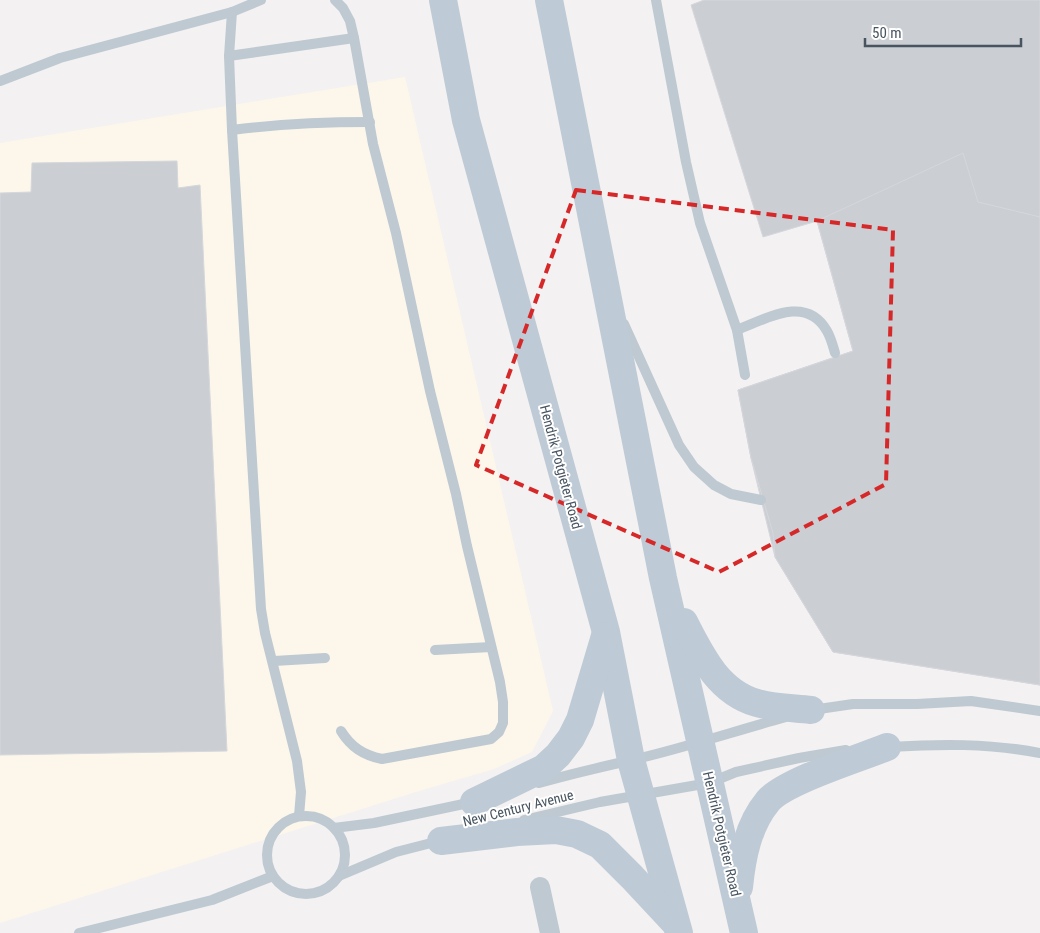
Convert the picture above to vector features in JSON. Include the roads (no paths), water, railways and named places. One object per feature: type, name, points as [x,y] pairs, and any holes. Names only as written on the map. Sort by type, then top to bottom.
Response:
[{"type":"main road","points":[[433,0],[466,120]]},
{"type":"main road","name":"Hendrik Potgieter Road","points":[[443,0],[466,120],[606,632],[632,760],[678,929]]},
{"type":"main road","name":"Hendrik Potgieter Road","points":[[549,0],[663,578],[744,933]]},
{"type":"main road","points":[[663,578],[701,655],[720,681],[734,693],[757,703],[811,710]]},
{"type":"main road","points":[[474,802],[544,768],[558,755],[571,738],[580,720],[606,632]]},
{"type":"main road","points":[[737,902],[742,859],[746,845],[757,818],[769,799],[792,784],[887,748]]},
{"type":"main road","points":[[441,841],[517,832],[556,830],[578,834],[600,845],[632,877],[678,929]]},
{"type":"street","points":[[540,887],[550,933]]},
{"type":"lane","points":[[0,81],[60,58],[232,12],[261,0]]},
{"type":"lane","points":[[335,0],[343,8],[350,20],[373,144],[500,682],[504,714],[499,732],[491,739],[382,759],[358,751],[348,743],[341,731]]},
{"type":"lane","points":[[656,0],[686,162],[700,224],[737,330],[745,375]]},
{"type":"lane","points":[[232,12],[229,56],[232,130],[262,609],[301,779],[299,816]]},
{"type":"lane","points":[[229,56],[354,38]]},
{"type":"lane","points":[[232,130],[274,124],[370,122]]},
{"type":"lane","points":[[605,283],[679,446],[694,467],[714,485],[731,494],[761,500]]},
{"type":"lane","points":[[737,330],[783,312],[796,310],[809,313],[819,320],[827,331],[836,353]]},
{"type":"lane","points":[[435,650],[491,647]]},
{"type":"lane","points":[[274,661],[325,658]]},
{"type":"lane","name":"New Century Avenue","points":[[334,828],[374,823],[474,802],[590,769],[700,742],[811,710],[853,704],[917,704],[971,701],[1040,710]]},
{"type":"lane","name":"New Century Avenue","points":[[273,876],[282,886],[293,892],[306,894],[319,892],[339,876],[396,852],[600,802],[709,783],[736,772],[799,758],[855,749],[946,744],[1000,747],[1040,753]]},
{"type":"lane","points":[[79,933],[212,900],[273,876],[266,852],[270,839],[277,828],[299,816],[312,816],[324,820],[334,828],[341,839],[344,851],[344,864],[339,876]]}]
